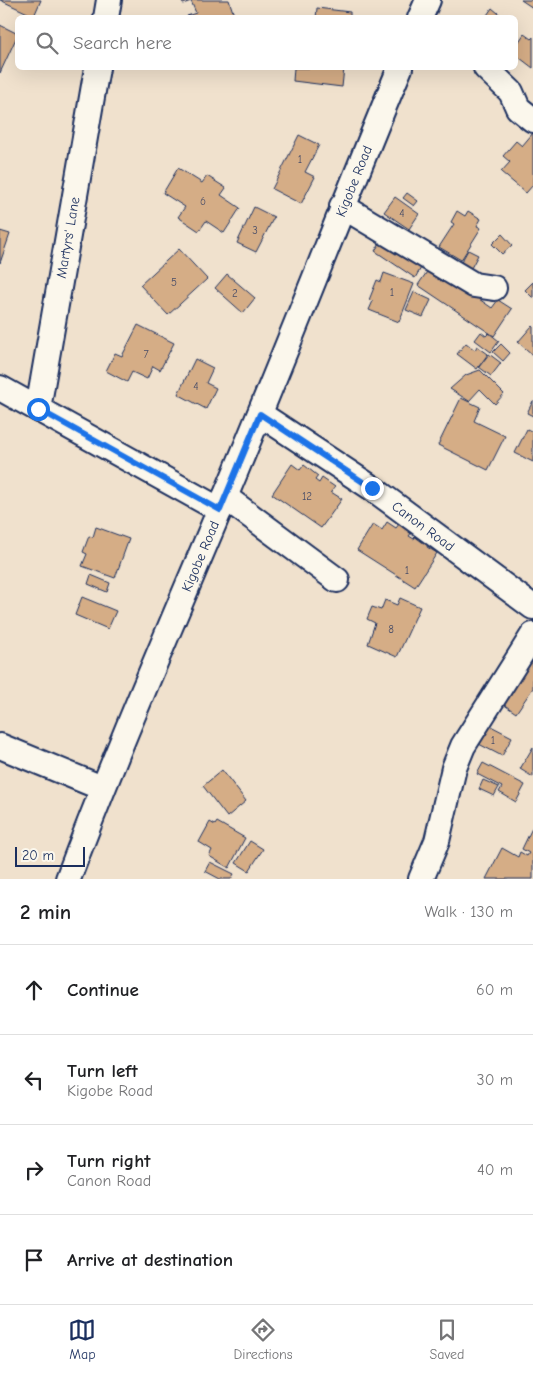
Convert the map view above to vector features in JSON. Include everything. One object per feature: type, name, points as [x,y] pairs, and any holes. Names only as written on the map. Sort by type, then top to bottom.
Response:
[{"type":"street","points":[[106,15],[109,0]]},
{"type":"street","name":"Martyrs' Lane","points":[[38,409],[97,70]]},
{"type":"street","name":"Kigobe Road","points":[[68,879],[102,788],[260,414],[342,206],[399,70]]},
{"type":"street","points":[[488,70],[511,92],[518,108],[533,120]]},
{"type":"street","points":[[342,206],[474,285],[494,288]]},
{"type":"street","points":[[0,388],[222,504],[337,580]]},
{"type":"street","name":"Canon Road","points":[[260,414],[372,488],[533,606]]},
{"type":"street","points":[[421,879],[437,841],[454,768],[463,746],[533,635]]},
{"type":"street","points":[[0,746],[102,788]]},
{"type":"building","points":[[0,0],[41,0],[34,15]]},
{"type":"building","points":[[181,0],[229,0],[234,15],[190,15],[196,13],[191,1],[183,4]]},
{"type":"building","points":[[521,0],[533,0],[533,8]]},
{"type":"building","points":[[317,8],[350,12],[350,15],[316,15]]},
{"type":"building","points":[[492,8],[500,15],[487,15]]},
{"type":"building","points":[[0,25],[15,32],[15,40],[0,73]]},
{"type":"building","points":[[524,34],[531,39],[533,37],[533,68],[518,57],[518,43]]},
{"type":"building","points":[[294,70],[344,70],[342,87],[293,81]]},
{"type":"building","points":[[533,133],[533,185],[526,193],[501,172],[510,162],[503,156],[516,141],[522,146]]},
{"type":"building","points":[[299,135],[319,145],[305,172],[315,177],[301,204],[272,189]]},
{"type":"building","points":[[178,168],[202,183],[207,176],[226,188],[221,195],[240,208],[224,233],[206,221],[199,231],[178,217],[185,207],[163,193]]},
{"type":"building","points":[[407,193],[418,201],[414,206],[403,198]]},
{"type":"building","points":[[395,197],[419,214],[409,229],[384,212]]},
{"type":"building","points":[[254,207],[274,217],[256,252],[237,243]]},
{"type":"building","points":[[457,211],[465,216],[468,211],[481,219],[477,226],[481,228],[461,260],[439,247],[454,224],[451,222]]},
{"type":"building","points":[[0,231],[10,234],[0,263]]},
{"type":"building","points":[[502,234],[512,245],[502,254],[492,244]]},
{"type":"building","points":[[384,236],[424,263],[415,278],[375,251]]},
{"type":"building","points":[[179,249],[207,279],[168,315],[140,285]]},
{"type":"building","points":[[468,250],[478,255],[470,270],[460,264]]},
{"type":"building","points":[[431,266],[492,308],[498,300],[512,309],[494,336],[418,285]]},
{"type":"building","points":[[384,273],[414,284],[399,322],[369,310],[373,301],[369,300],[377,280],[381,282]]},
{"type":"building","points":[[227,274],[255,298],[243,313],[215,288]]},
{"type":"building","points":[[533,282],[533,298],[525,290]]},
{"type":"building","points":[[414,292],[431,300],[423,317],[406,310]]},
{"type":"building","points":[[138,325],[174,343],[160,370],[153,366],[147,379],[132,372],[127,382],[106,371],[115,353],[122,356]]},
{"type":"building","points":[[533,327],[533,355],[518,342]]},
{"type":"building","points":[[481,332],[486,336],[489,333],[499,341],[491,352],[475,340]]},
{"type":"building","points":[[466,343],[475,350],[477,346],[488,354],[477,369],[457,354]]},
{"type":"building","points":[[501,344],[510,353],[503,361],[493,352]]},
{"type":"building","points":[[489,354],[501,363],[491,376],[479,367]]},
{"type":"building","points":[[195,359],[213,368],[206,383],[216,388],[206,409],[178,394]]},
{"type":"building","points":[[480,370],[504,394],[495,404],[480,389],[469,401],[450,389],[466,375]]},
{"type":"building","points":[[461,398],[480,407],[474,421],[505,436],[488,470],[438,445]]},
{"type":"building","points":[[533,401],[533,416],[527,413]]},
{"type":"building","points":[[527,429],[533,432],[533,462],[515,453]]},
{"type":"building","points":[[292,464],[300,470],[304,465],[318,476],[315,480],[319,483],[322,478],[335,487],[331,492],[342,499],[321,528],[272,494]]},
{"type":"building","points":[[387,522],[396,528],[400,523],[412,532],[409,536],[414,539],[415,536],[428,544],[427,547],[437,553],[415,587],[357,550],[373,524],[382,530]]},
{"type":"building","points":[[96,527],[129,539],[115,578],[82,566],[87,554],[83,552],[89,536],[93,537]]},
{"type":"building","points":[[91,575],[110,583],[107,592],[88,584]]},
{"type":"building","points":[[82,597],[116,611],[108,629],[75,615]]},
{"type":"building","points":[[400,598],[420,607],[397,657],[368,644],[375,623],[367,619],[372,607],[381,610],[385,600],[397,605]]},
{"type":"building","points":[[533,659],[533,688],[516,713],[503,704]]},
{"type":"building","points":[[485,723],[512,737],[502,756],[475,742]]},
{"type":"building","points":[[533,747],[533,777],[520,769]]},
{"type":"building","points":[[483,763],[525,785],[516,802],[499,792],[502,787],[477,774]]},
{"type":"building","points":[[222,770],[246,801],[227,817],[203,786]]},
{"type":"building","points":[[483,780],[499,787],[494,796],[479,789]]},
{"type":"building","points":[[210,822],[215,825],[217,822],[245,838],[229,868],[209,856],[212,850],[199,842]]},
{"type":"building","points":[[533,826],[533,879],[486,879],[502,848],[518,857],[520,852],[527,856],[529,853],[522,849]]},
{"type":"building","points":[[250,841],[263,849],[249,871],[236,863]]},
{"type":"building","points":[[210,862],[234,874],[231,879],[220,879],[205,871]]},
{"type":"route","points":[[38,409],[220,510],[260,414],[372,488]]}]
